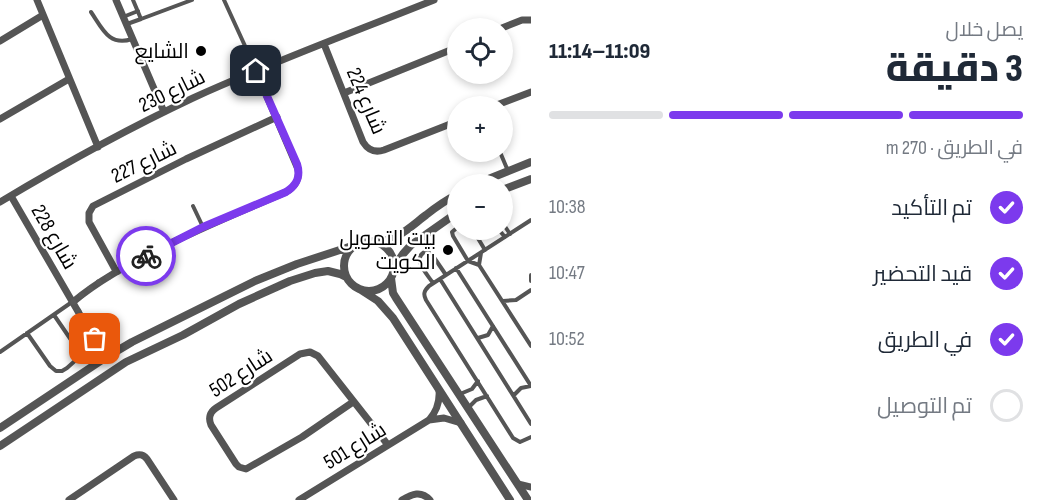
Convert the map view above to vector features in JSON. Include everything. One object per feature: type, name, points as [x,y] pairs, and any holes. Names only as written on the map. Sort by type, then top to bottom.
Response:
[{"type":"street","points":[[37,0],[98,147]]},
{"type":"street","points":[[116,0],[164,112]]},
{"type":"street","name":"شارع 230","points":[[0,202],[164,112],[256,71],[434,0]]},
{"type":"street","points":[[0,41],[43,15]]},
{"type":"street","points":[[513,24],[531,20]]},
{"type":"street","name":"شارع 224","points":[[324,44],[365,146],[372,151],[384,150],[447,125]]},
{"type":"street","points":[[344,93],[447,51]]},
{"type":"street","points":[[73,302],[116,271],[203,227],[286,192],[294,186],[299,173],[298,168],[256,71]]},
{"type":"street","points":[[0,119],[69,79]]},
{"type":"street","points":[[513,99],[531,92]]},
{"type":"street","name":"شارع 227","points":[[116,271],[89,222],[89,213],[93,206],[159,172],[277,117]]},
{"type":"street","points":[[501,174],[531,162]]},
{"type":"street","points":[[513,186],[531,179]]},
{"type":"street","name":"شارع 228","points":[[11,196],[105,358]]},
{"type":"street","points":[[0,428],[132,342],[255,281],[297,264],[362,242],[390,240],[447,200]]},
{"type":"street","points":[[361,290],[370,291],[385,285],[403,254],[411,245],[447,219]]},
{"type":"street","points":[[377,242],[390,252],[394,268]]},
{"type":"street","points":[[355,245],[344,263],[346,277],[378,301],[393,318],[510,500]]},
{"type":"street","points":[[0,446],[114,369],[248,300],[290,281],[321,272],[334,272],[346,277]]},
{"type":"street","points":[[391,278],[393,293],[528,500]]},
{"type":"street","points":[[132,342],[139,347],[138,356]]},
{"type":"street","name":"شارع 502","points":[[353,402],[302,437],[246,469],[236,464],[211,425],[209,418],[211,412],[216,408],[308,351],[318,356],[388,445]]},
{"type":"street","points":[[429,420],[439,404],[439,390]]},
{"type":"street","points":[[48,396],[46,399],[48,406],[56,409]]},
{"type":"street","points":[[429,420],[444,418],[461,423]]},
{"type":"street","name":"شارع 501","points":[[299,500],[429,420]]},
{"type":"street","points":[[69,500],[139,454],[147,459],[174,500]]},
{"type":"street","points":[[518,484],[531,488]]},
{"type":"street","points":[[402,500],[416,493],[430,500]]},
{"type":"lane","points":[[133,0],[141,19]]},
{"type":"lane","points":[[127,25],[192,0]]},
{"type":"lane","points":[[224,0],[256,71]]},
{"type":"lane","points":[[123,16],[138,11]]},
{"type":"lane","points":[[91,12],[104,32],[112,39],[122,41],[132,38]]},
{"type":"lane","points":[[504,162],[508,171]]},
{"type":"lane","points":[[193,206],[203,227]]},
{"type":"lane","points":[[513,232],[531,220]]},
{"type":"lane","points":[[455,240],[468,261],[479,265],[531,345]]},
{"type":"lane","points":[[478,240],[483,251],[479,265]]},
{"type":"lane","points":[[500,240],[433,283],[425,290],[424,295],[513,438],[520,442],[531,437]]},
{"type":"lane","points":[[433,283],[420,262],[423,253],[432,254],[446,275]]},
{"type":"lane","points":[[456,268],[531,386],[521,388],[514,395]]},
{"type":"lane","points":[[531,275],[531,281]]},
{"type":"lane","points":[[440,279],[531,424]]},
{"type":"lane","points":[[502,301],[516,300],[531,290]]},
{"type":"lane","points":[[0,352],[73,302]]},
{"type":"lane","points":[[27,333],[51,368],[56,371],[64,370],[77,359],[80,353],[54,315]]},
{"type":"lane","points":[[478,338],[488,335],[493,326]]},
{"type":"lane","points":[[459,394],[472,389],[478,381]]},
{"type":"lane","points":[[468,408],[476,400],[487,396]]},
{"type":"way so far","points":[[95,339],[73,302],[116,271],[146,256]]},
{"type":"place","name":"الشايع","points":[[201,51]]},
{"type":"place","name":"بيت التمويل الكويت","points":[[448,250]]},
{"type":"route","points":[[146,256],[203,227],[286,192],[297,182],[299,173],[297,164],[256,71]]}]
